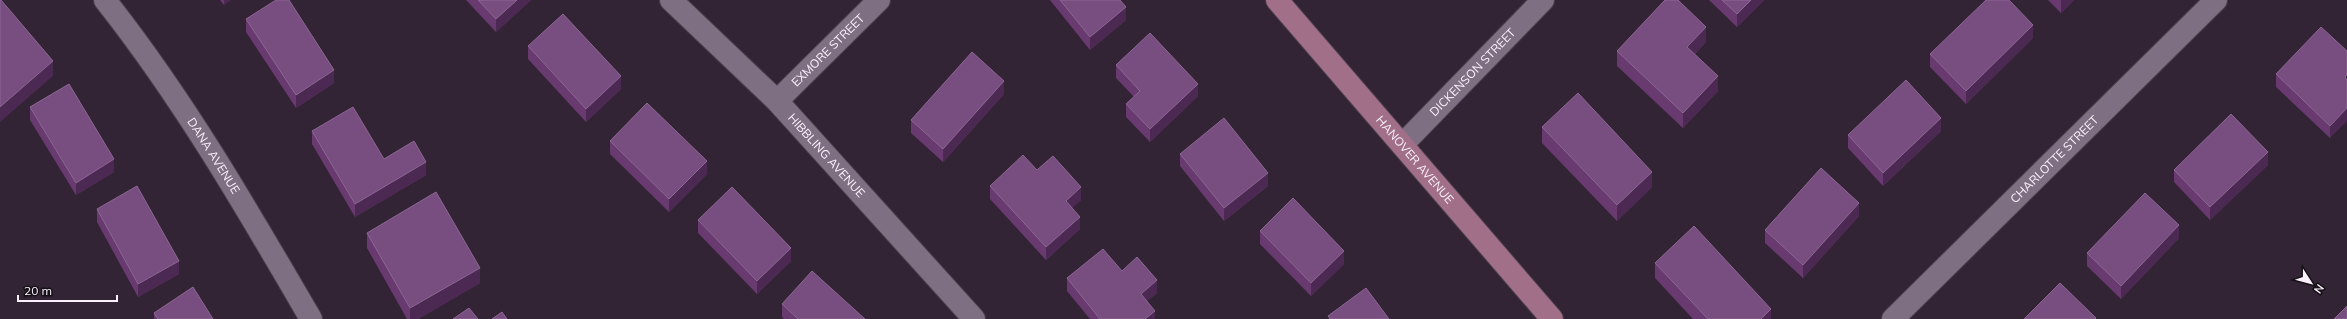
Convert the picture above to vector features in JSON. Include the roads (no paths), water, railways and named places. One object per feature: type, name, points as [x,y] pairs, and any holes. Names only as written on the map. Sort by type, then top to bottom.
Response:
[{"type":"street","name":"DANA AVENUE","points":[[105,0],[143,48],[188,113],[242,199],[311,319]]},
{"type":"street","name":"HIBBLING AVENUE","points":[[671,0],[777,101],[974,319]]},
{"type":"street","name":"EXMORE STREET","points":[[777,101],[879,0]]},
{"type":"street","name":"HANOVER AVENUE","points":[[1277,0],[1403,144],[1552,319]]},
{"type":"street","name":"DICKENSON STREET","points":[[1403,144],[1543,0]]},
{"type":"street","name":"CHARLOTTE STREET","points":[[1893,319],[2216,0]]}]
